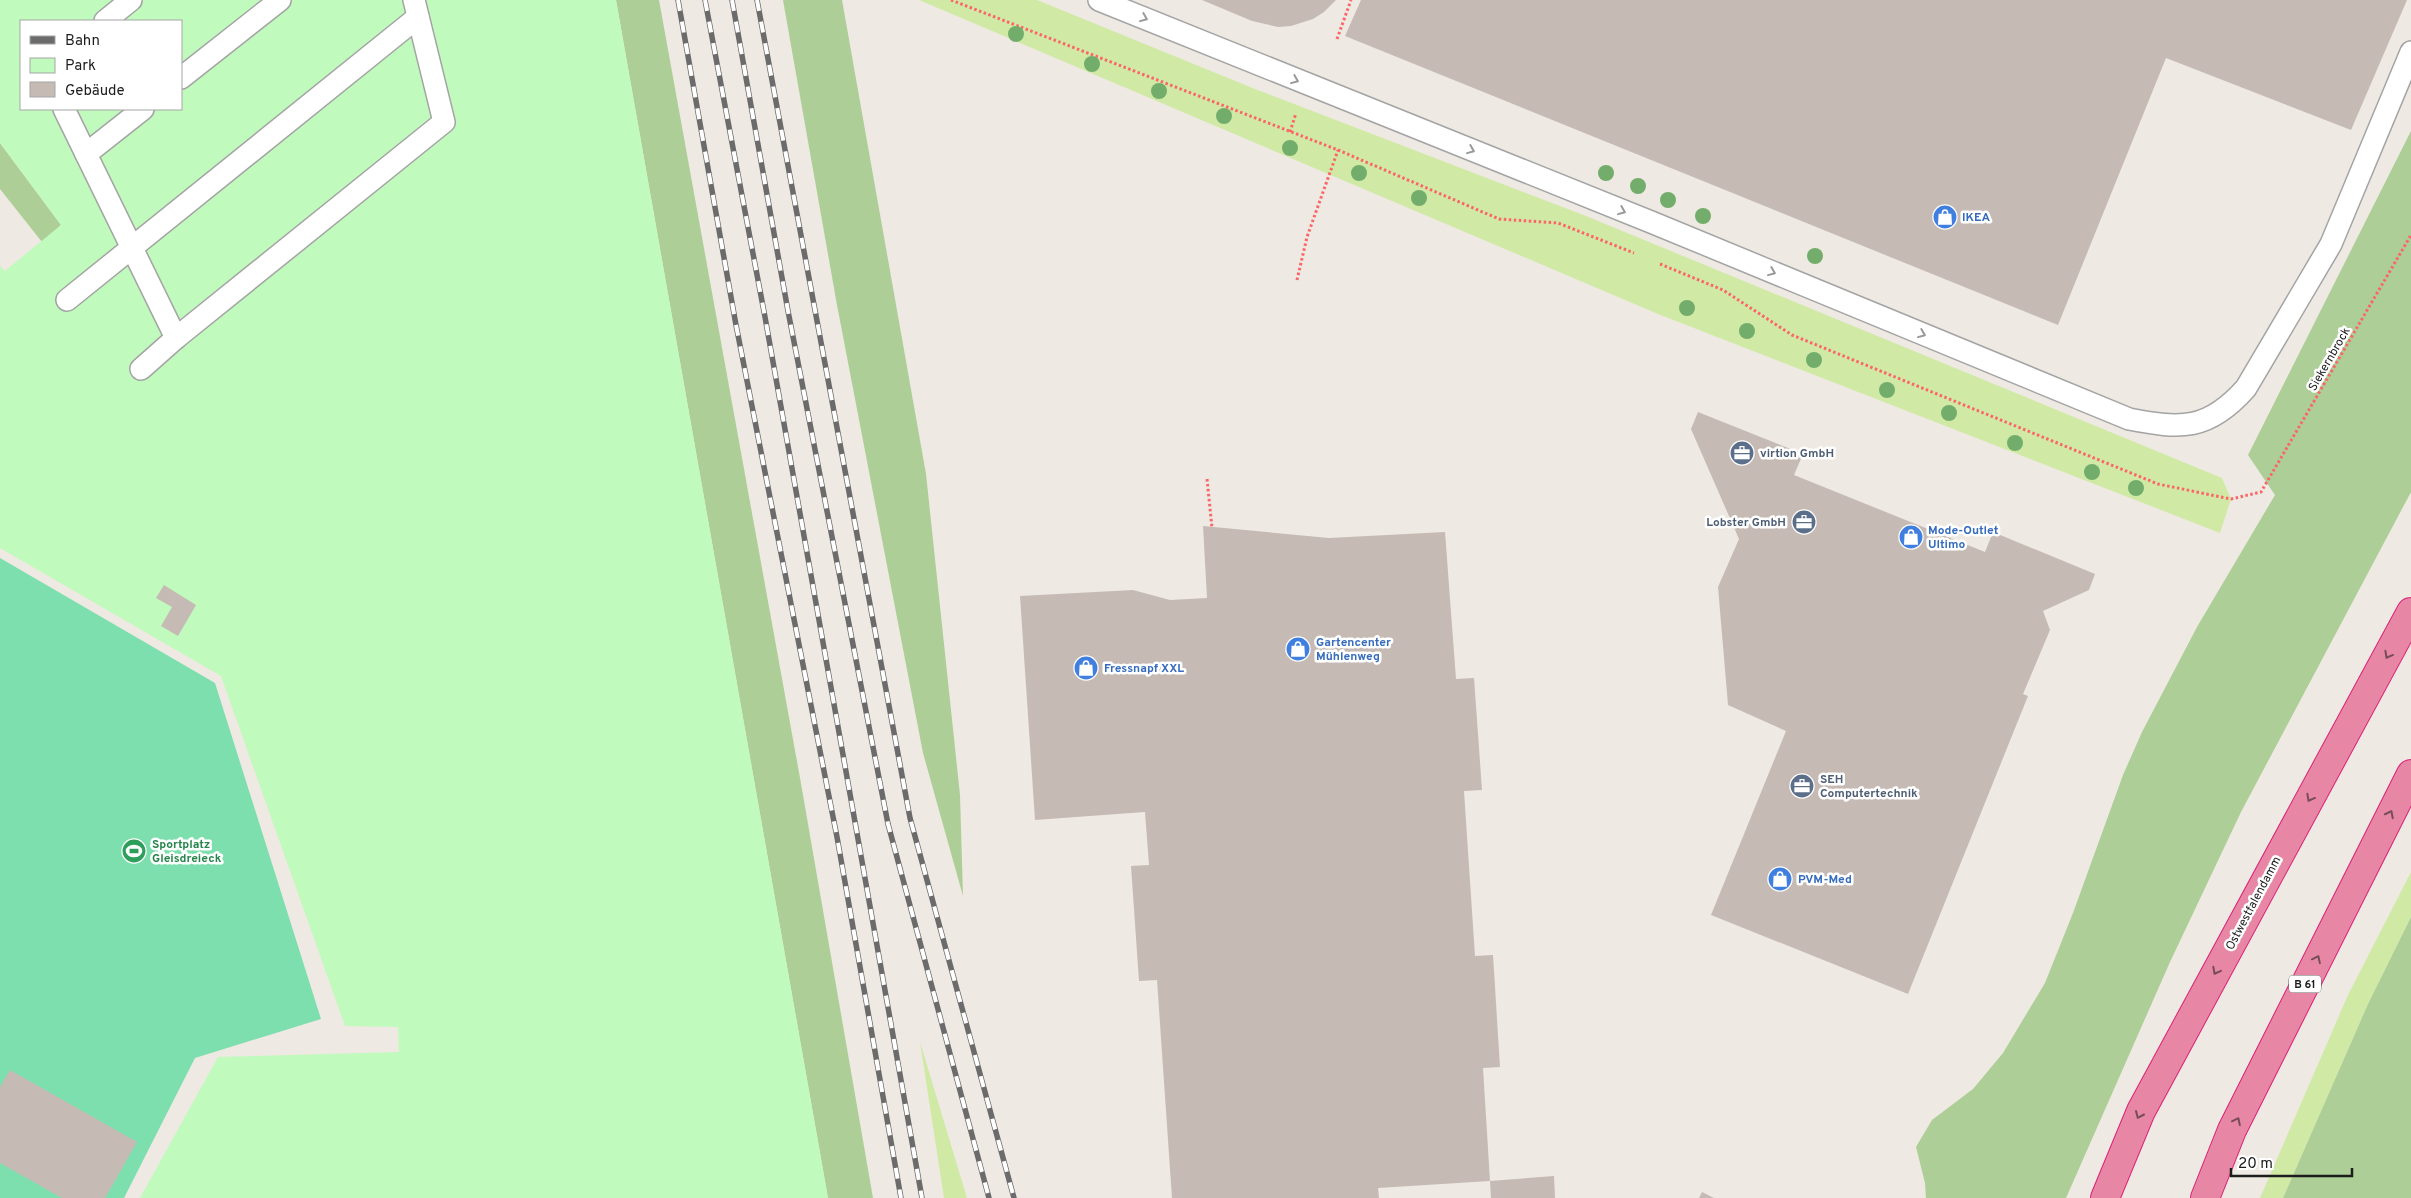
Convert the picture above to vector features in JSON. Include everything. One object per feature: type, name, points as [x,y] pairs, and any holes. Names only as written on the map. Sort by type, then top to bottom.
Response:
[{"type":"highway","name":"Ostwestfalendamm","points":[[2105,1198],[2141,1111],[2411,612]]},
{"type":"highway","name":"B 61","points":[[2205,1198],[2232,1130],[2411,774]]},
{"type":"lane","points":[[106,20],[131,0]]},
{"type":"lane","points":[[182,77],[280,0]]},
{"type":"lane","points":[[1099,0],[1651,222],[2129,419],[2158,424],[2188,425],[2210,418],[2230,406],[2246,388],[2331,244],[2411,52]]},
{"type":"lane","points":[[67,300],[132,248],[416,8],[444,122],[176,338],[141,369]]},
{"type":"lane","points":[[64,110],[176,338]]},
{"type":"lane","points":[[86,154],[142,110]]},
{"type":"path","points":[[951,0],[1338,150],[1499,219],[1558,224],[1639,255]]},
{"type":"path","points":[[1337,39],[1351,0]]},
{"type":"path","points":[[1290,132],[1299,106]]},
{"type":"path","points":[[1297,280],[1307,237],[1338,150]]},
{"type":"path","name":"Siekernbrock","points":[[1656,262],[1724,290],[1792,335],[2158,484],[2231,499],[2261,492],[2411,235]]},
{"type":"path","points":[[1207,479],[1212,528]]},
{"type":"green space","points":[[0,0],[616,0],[828,1198],[140,1198],[218,1057],[399,1052],[398,1027],[345,1026],[221,676],[0,548],[0,266],[5,271],[61,225],[0,143]]},
{"type":"green space","points":[[616,0],[659,0],[800,778],[873,1198],[828,1198]]},
{"type":"green space","points":[[783,0],[842,0],[926,474],[960,795],[963,896],[923,753],[837,305]]},
{"type":"green space","points":[[919,0],[1037,0],[1255,89],[1586,216],[2222,478],[2231,499],[2220,533],[1658,314]]},
{"type":"green space","points":[[2411,131],[2411,492],[2241,812],[2170,962],[2066,1198],[1926,1198],[1925,1183],[1916,1147],[1932,1120],[1973,1089],[2003,1053],[2045,983],[2073,913],[2123,775],[2142,732],[2197,627],[2275,495],[2248,455]]},
{"type":"green space","points":[[0,143],[61,225],[42,242],[0,189]]},
{"type":"green space","name":"Sportplatz Gleisdreieck","points":[[0,558],[215,683],[321,1019],[195,1058],[124,1198],[0,1198]]},
{"type":"green space","points":[[2411,872],[2411,917],[2368,1004],[2283,1198],[2260,1198],[2348,995]]},
{"type":"green space","points":[[2411,917],[2411,1198],[2283,1198],[2368,1004]]},
{"type":"green space","points":[[920,1042],[967,1198],[944,1198]]},
{"type":"building","points":[[1202,0],[1336,0],[1324,12],[1313,19],[1291,26],[1278,27],[1252,21]]},
{"type":"building","name":"IKEA","points":[[1361,0],[2407,0],[2351,130],[2166,58],[2058,325],[1345,36]]},
{"type":"building","points":[[1698,412],[1803,454],[1794,475],[1985,552],[1993,532],[2095,574],[2089,590],[2043,611],[2050,630],[2023,694],[2028,696],[1908,994],[1711,915],[1786,731],[1728,705],[1718,587],[1739,539],[1691,429]]},
{"type":"building","points":[[1203,526],[1329,538],[1445,532],[1456,679],[1474,678],[1482,790],[1464,791],[1475,956],[1493,955],[1500,1067],[1483,1068],[1490,1181],[1378,1188],[1379,1198],[1172,1198],[1157,980],[1139,981],[1131,866],[1149,865],[1145,812],[1035,820],[1020,596],[1133,590],[1170,600],[1207,598]]},
{"type":"building","points":[[164,585],[196,605],[178,636],[161,626],[172,607],[156,598]]},
{"type":"building","points":[[10,1070],[137,1142],[105,1198],[62,1198],[0,1163],[0,1087]]},
{"type":"building","points":[[1554,1176],[1555,1198],[1491,1198],[1490,1181]]},
{"type":"building","points":[[1702,1192],[1714,1198],[1699,1198]]},
{"type":"railway","points":[[678,0],[736,325],[837,837],[901,1198]]},
{"type":"railway","points":[[705,0],[765,317],[922,1198]]},
{"type":"railway","points":[[732,0],[788,311],[888,824],[989,1198]]},
{"type":"railway","points":[[757,0],[910,818],[1014,1198]]},
{"type":"place","name":"IKEA","points":[[1945,217]]},
{"type":"place","name":"virtion GmbH","points":[[1742,453]]},
{"type":"place","name":"Lobster GmbH","points":[[1804,522]]},
{"type":"place","name":"Mode-Outlet Ultimo","points":[[1911,537]]},
{"type":"place","name":"Gartencenter Mühlenweg","points":[[1298,649]]},
{"type":"place","name":"Fressnapf XXL","points":[[1086,668]]},
{"type":"place","name":"SEH Computertechnik","points":[[1802,786]]},
{"type":"place","name":"Sportplatz Gleisdreieck","points":[[134,851]]},
{"type":"place","name":"PVM-Med","points":[[1780,879]]}]
